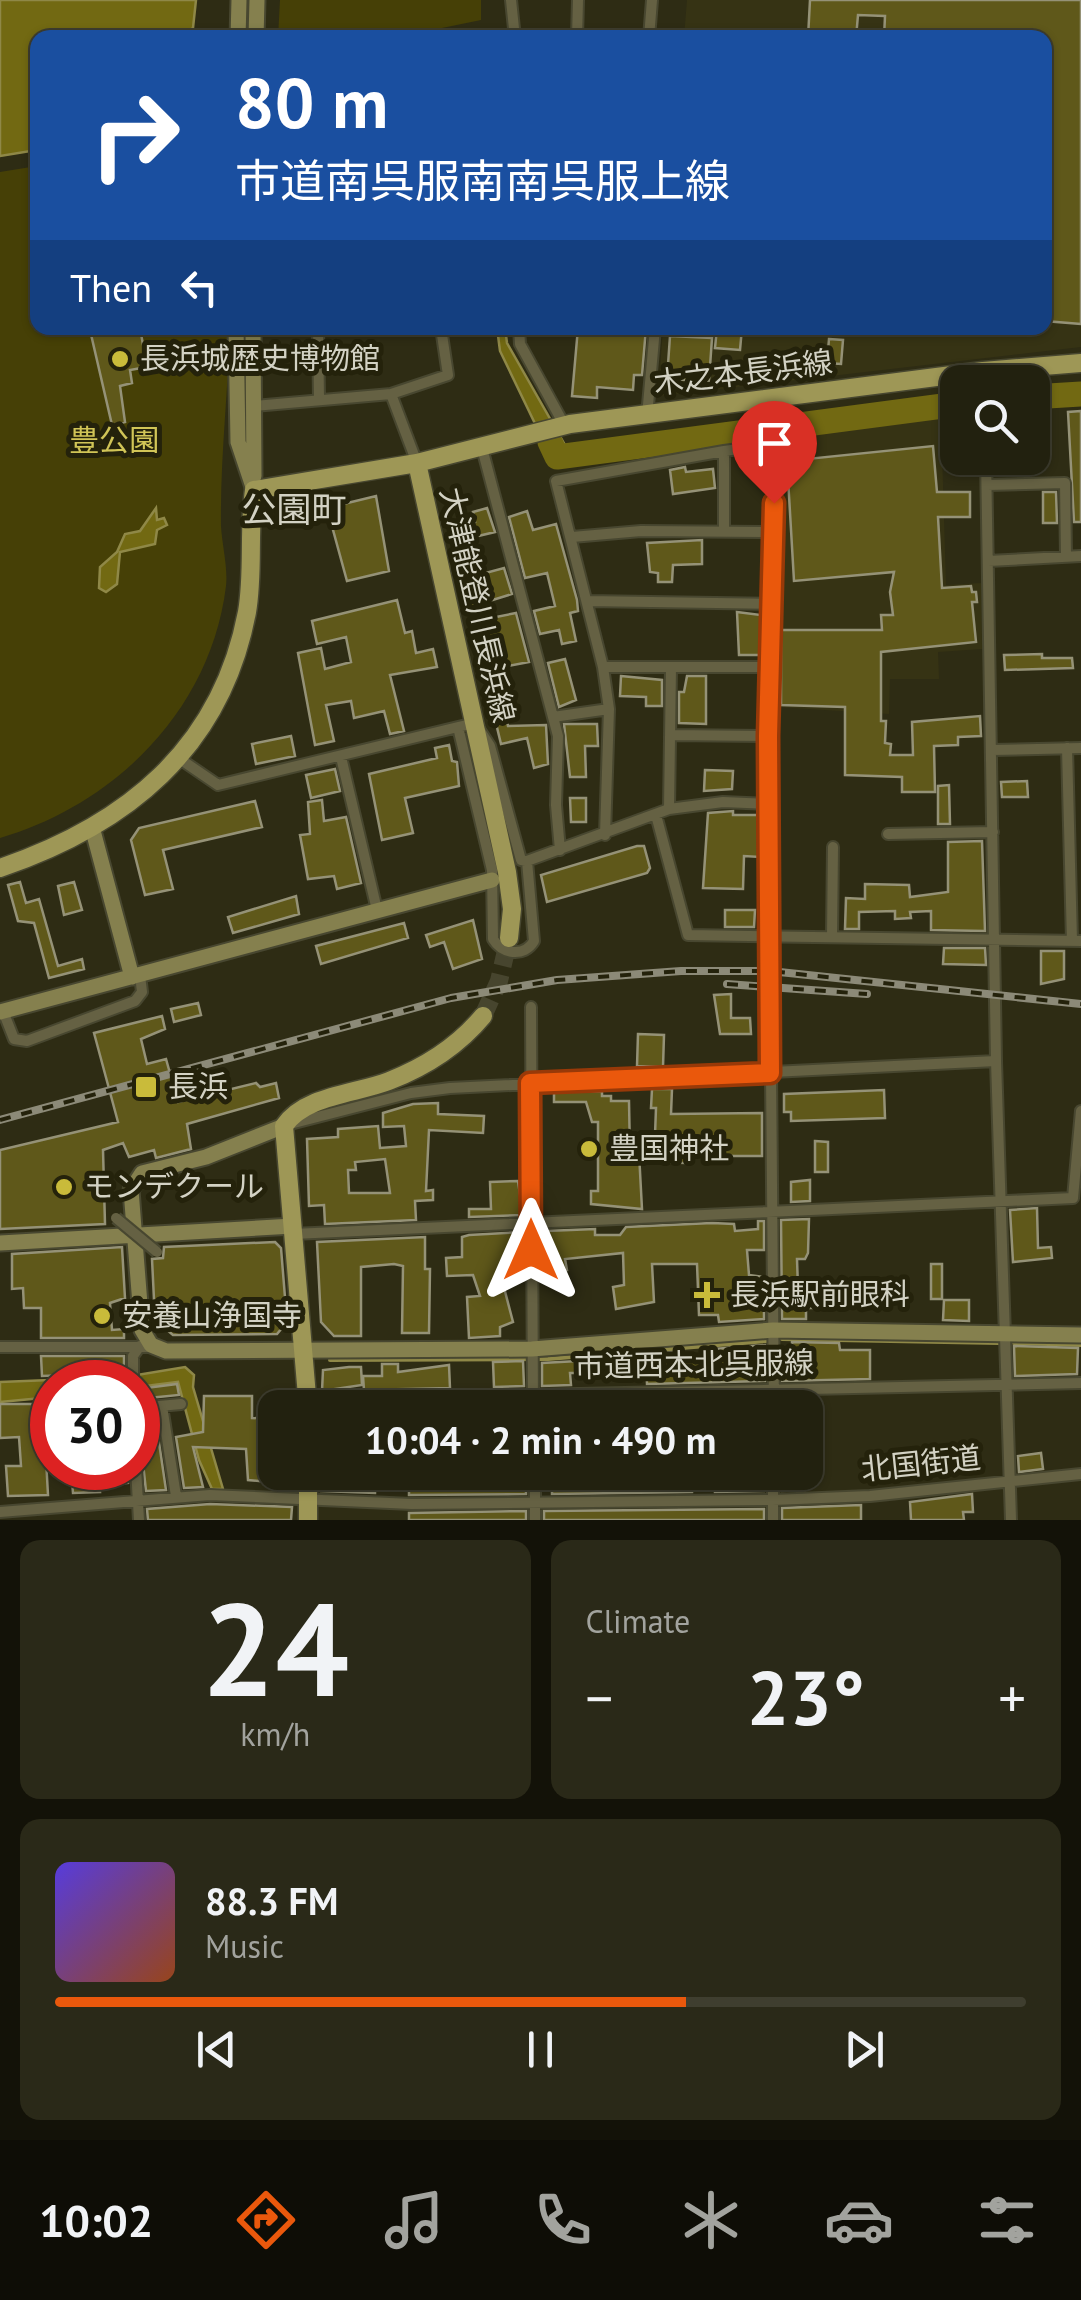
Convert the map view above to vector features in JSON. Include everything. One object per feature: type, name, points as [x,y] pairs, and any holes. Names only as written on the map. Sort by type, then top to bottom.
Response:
[{"type":"main road","name":"木之本長浜線","points":[[1050,368],[1081,364]]},
{"type":"main road","name":"木之本長浜線","points":[[417,464],[567,425],[779,396],[940,381]]},
{"type":"main road","name":"大津能登川長浜線","points":[[254,490],[417,464],[466,725],[506,872],[509,938]]},
{"type":"main road","points":[[0,868],[92,827],[154,785],[180,759],[209,716],[235,658],[247,611],[254,490]]},
{"type":"main road","points":[[307,1390],[284,1126],[304,1108],[392,1080],[427,1064],[483,1016]]},
{"type":"main road","points":[[307,1490],[308,1520]]},
{"type":"street","points":[[238,30],[239,0]]},
{"type":"street","points":[[256,30],[257,0]]},
{"type":"street","points":[[511,0],[514,30]]},
{"type":"street","points":[[576,30],[578,0]]},
{"type":"street","points":[[650,30],[652,0]]},
{"type":"street","points":[[236,335],[238,442],[254,490]]},
{"type":"street","points":[[253,335],[254,490]]},
{"type":"street","points":[[318,335],[319,398]]},
{"type":"street","points":[[254,406],[391,394],[448,375],[442,335]]},
{"type":"street","points":[[519,335],[520,344],[567,425]]},
{"type":"street","points":[[652,413],[648,405],[654,335]]},
{"type":"street","points":[[391,394],[417,464]]},
{"type":"street","points":[[775,1388],[768,736],[774,420],[779,396]]},
{"type":"street","points":[[604,835],[609,709],[603,667],[556,481],[761,446]]},
{"type":"street","points":[[482,448],[558,736],[556,805],[560,850]]},
{"type":"street","points":[[724,451],[724,530]]},
{"type":"street","points":[[987,475],[996,1062],[1012,1520]]},
{"type":"street","points":[[987,484],[1064,483],[1066,557]]},
{"type":"street","points":[[572,538],[724,530],[774,532]]},
{"type":"street","points":[[988,561],[1081,556]]},
{"type":"street","points":[[587,602],[773,604]]},
{"type":"street","points":[[603,667],[771,666]]},
{"type":"street","points":[[669,810],[672,668]]},
{"type":"street","points":[[554,716],[609,709]]},
{"type":"street","points":[[180,759],[218,785],[466,725]]},
{"type":"street","points":[[466,725],[490,746],[522,860],[669,810],[723,802],[771,804]]},
{"type":"street","points":[[466,725],[492,880],[493,939],[509,952],[530,948],[533,899],[527,861]]},
{"type":"street","points":[[671,735],[768,736]]},
{"type":"street","points":[[656,814],[688,935],[1076,941],[1076,881],[1066,748]]},
{"type":"street","points":[[992,750],[1081,748]]},
{"type":"street","points":[[341,757],[377,910]]},
{"type":"street","points":[[1068,814],[1081,814]]},
{"type":"street","points":[[92,827],[136,976],[142,992],[135,1001],[26,1042],[14,1039],[2,1011],[136,976],[492,880]]},
{"type":"street","points":[[888,834],[993,832]]},
{"type":"street","points":[[832,937],[833,846]]},
{"type":"street","points":[[531,1007],[533,1390]]},
{"type":"street","points":[[133,1360],[146,1341],[131,1190],[142,1173],[206,1157],[284,1126],[411,1094],[530,1083],[996,1062]]},
{"type":"street","points":[[0,1243],[1073,1198],[1081,1111]]},
{"type":"street","points":[[116,1218],[157,1252]]},
{"type":"street","points":[[0,1347],[146,1341],[166,1352],[305,1350],[532,1356],[773,1330],[1081,1335]]},
{"type":"street","name":"市道西本北呉服線","points":[[678,1390],[1081,1383]]},
{"type":"street","points":[[0,1512],[176,1496],[162,1406],[181,1404]]},
{"type":"street","name":"北国街道","points":[[176,1496],[412,1504],[773,1500],[870,1496],[1081,1474]]},
{"type":"street","points":[[137,1490],[139,1520]]},
{"type":"street","points":[[535,1490],[535,1520]]},
{"type":"street","points":[[773,1490],[773,1520]]},
{"type":"shaded area","points":[[0,0],[196,0],[193,28],[189,30],[30,30],[30,151],[0,156]]},
{"type":"shaded area","points":[[687,0],[1081,0],[1081,347],[658,396],[662,335],[1052,335],[1052,30],[685,30]]},
{"type":"shaded area","points":[[498,335],[506,335],[574,461],[555,465],[500,351]]},
{"type":"shaded area","points":[[940,417],[946,585],[981,583],[982,649],[938,652],[939,679],[890,679],[889,714],[776,707],[785,436]]},
{"type":"shaded area","points":[[156,508],[157,520],[164,518],[167,525],[157,530],[155,544],[120,552],[117,584],[106,592],[99,588],[100,567],[117,552],[125,534],[140,531]]},
{"type":"shaded area","points":[[185,1367],[194,1375],[193,1387],[223,1489],[212,1489],[199,1460],[178,1382],[160,1384],[160,1371]]},
{"type":"shaded area","points":[[30,1381],[30,1399],[0,1402],[0,1382]]},
{"type":"green space","points":[[280,0],[481,0],[481,20],[432,30],[278,30]]},
{"type":"green space","name":"豊公園","points":[[30,167],[30,335],[230,335],[221,501],[226,586],[217,631],[201,672],[178,711],[119,776],[82,802],[0,838],[0,172]]},
{"type":"building","points":[[810,0],[1081,0],[1081,324],[1052,322],[1052,30],[884,30],[885,16],[858,15],[857,30],[808,30]]},
{"type":"building","points":[[91,335],[141,335],[147,367],[130,370],[132,383],[120,386],[125,422],[112,425]]},
{"type":"building","points":[[577,335],[645,335],[642,375],[634,375],[633,390],[597,387],[597,398],[572,396]]},
{"type":"building","points":[[716,335],[741,335],[740,350],[715,348]]},
{"type":"building","points":[[670,336],[712,338],[709,381],[667,379]]},
{"type":"building","points":[[829,339],[843,340],[841,364],[827,363]]},
{"type":"building","points":[[1081,411],[1081,522],[1074,522],[1068,412]]},
{"type":"building","points":[[933,446],[937,492],[970,492],[970,517],[938,517],[942,588],[971,586],[972,592],[976,592],[977,602],[972,602],[976,642],[881,652],[881,721],[886,721],[885,743],[891,744],[890,755],[913,755],[912,722],[980,716],[981,736],[958,737],[958,745],[934,746],[935,792],[902,792],[902,777],[845,775],[845,707],[781,705],[781,630],[882,630],[881,615],[893,615],[890,592],[894,572],[794,581],[787,461]]},
{"type":"building","points":[[685,467],[686,472],[713,469],[715,488],[673,494],[670,470]]},
{"type":"building","points":[[1043,492],[1056,492],[1057,523],[1043,523]]},
{"type":"building","points":[[376,496],[389,571],[347,581],[327,508]]},
{"type":"building","points":[[487,508],[495,532],[474,537],[482,574],[504,568],[512,594],[467,608],[454,528],[475,522],[473,512]]},
{"type":"building","points":[[527,511],[533,530],[556,524],[577,600],[578,611],[570,613],[576,641],[562,644],[559,630],[540,634],[534,611],[555,606],[547,573],[525,578],[509,517]]},
{"type":"building","points":[[702,540],[702,564],[673,565],[672,582],[658,582],[658,573],[650,572],[647,543]]},
{"type":"building","points":[[397,600],[405,633],[412,631],[416,653],[433,649],[437,667],[390,675],[404,731],[390,734],[384,711],[354,718],[351,701],[326,705],[334,741],[315,745],[298,653],[321,648],[325,669],[351,662],[346,637],[317,644],[312,621]]},
{"type":"building","points":[[737,612],[761,615],[760,655],[739,655]]},
{"type":"building","points":[[516,613],[529,662],[497,668],[508,726],[546,725],[548,764],[534,768],[527,738],[501,744],[479,653],[484,652],[476,621]]},
{"type":"building","points":[[1042,654],[1042,658],[1072,658],[1073,668],[1005,670],[1004,655]]},
{"type":"building","points":[[565,659],[576,700],[559,707],[548,663]]},
{"type":"building","points":[[621,676],[662,680],[662,706],[646,706],[646,697],[620,696]]},
{"type":"building","points":[[687,676],[706,676],[706,724],[679,723],[679,692],[684,692]]},
{"type":"building","points":[[564,724],[597,724],[598,746],[585,746],[586,777],[570,777]]},
{"type":"building","points":[[291,736],[295,756],[256,764],[252,744]]},
{"type":"building","points":[[449,745],[452,761],[457,762],[459,786],[405,798],[413,833],[382,840],[369,774],[437,758],[435,748]]},
{"type":"building","points":[[335,769],[340,791],[311,798],[306,775]]},
{"type":"building","points":[[705,770],[733,771],[732,789],[704,791]]},
{"type":"building","points":[[1027,781],[1028,797],[1002,797],[1001,782]]},
{"type":"building","points":[[949,785],[950,824],[938,824],[938,786]]},
{"type":"building","points":[[570,798],[586,798],[586,822],[571,822]]},
{"type":"building","points":[[322,800],[324,821],[346,817],[361,883],[337,889],[334,876],[308,879],[300,835],[310,834],[308,802]]},
{"type":"building","points":[[255,801],[262,827],[163,850],[173,889],[145,895],[131,840],[139,828]]},
{"type":"building","points":[[733,811],[733,815],[759,815],[760,857],[744,856],[743,889],[703,888],[708,813]]},
{"type":"building","points":[[982,841],[985,931],[931,930],[931,911],[910,912],[911,918],[895,919],[895,911],[859,912],[859,929],[845,929],[846,898],[865,899],[865,884],[909,885],[910,897],[948,892],[948,842]]},
{"type":"building","points":[[644,846],[650,868],[647,873],[547,902],[541,875]]},
{"type":"building","points":[[20,882],[26,903],[39,899],[58,966],[82,959],[84,969],[49,978],[34,923],[18,921],[8,885]]},
{"type":"building","points":[[74,882],[82,910],[64,915],[58,886]]},
{"type":"building","points":[[296,896],[299,914],[233,933],[228,917]]},
{"type":"building","points":[[725,910],[755,910],[754,927],[725,927]]},
{"type":"building","points":[[473,920],[482,959],[453,969],[444,942],[430,947],[426,935]]},
{"type":"building","points":[[404,923],[408,938],[321,964],[316,946]]},
{"type":"building","points":[[944,948],[985,948],[986,965],[943,964]]},
{"type":"building","points":[[1041,951],[1064,951],[1064,979],[1041,984]]},
{"type":"building","points":[[731,994],[731,1018],[750,1018],[751,1034],[720,1034],[714,995]]},
{"type":"building","points":[[198,1003],[201,1015],[174,1022],[171,1009]]},
{"type":"building","points":[[162,1016],[165,1029],[141,1039],[147,1064],[166,1059],[178,1102],[256,1083],[260,1087],[276,1083],[279,1098],[187,1124],[191,1149],[156,1158],[154,1150],[129,1157],[123,1143],[103,1150],[105,1224],[0,1229],[0,1150],[118,1122],[94,1033]]},
{"type":"building","points":[[638,1034],[664,1035],[663,1067],[637,1066]]},
{"type":"building","points":[[652,1089],[672,1089],[671,1114],[762,1113],[762,1156],[686,1156],[685,1163],[654,1162],[656,1108],[651,1108]]},
{"type":"building","points":[[884,1090],[885,1118],[791,1121],[791,1112],[784,1112],[784,1094]]},
{"type":"building","points":[[602,1091],[602,1096],[611,1096],[611,1101],[629,1101],[630,1153],[639,1153],[642,1209],[591,1204],[591,1191],[598,1191],[598,1122],[592,1122],[586,1102],[554,1102],[554,1092]]},
{"type":"building","points":[[438,1103],[438,1114],[484,1116],[483,1133],[429,1130],[426,1191],[433,1190],[433,1200],[415,1201],[416,1220],[325,1224],[324,1205],[309,1206],[307,1139],[338,1137],[338,1129],[378,1126],[380,1148],[406,1146],[404,1126],[383,1127],[383,1113],[413,1104]],"holes":[[[385,1159],[390,1193],[349,1193],[348,1170],[356,1170],[355,1162]]]},
{"type":"building","points":[[815,1141],[828,1142],[828,1172],[815,1172]]},
{"type":"building","points":[[810,1180],[810,1201],[791,1202],[791,1182]]},
{"type":"building","points":[[518,1181],[523,1215],[469,1217],[469,1209],[491,1209],[490,1182]]},
{"type":"building","points":[[1037,1208],[1038,1248],[1051,1247],[1052,1258],[1013,1262],[1010,1210]]},
{"type":"building","points":[[809,1219],[808,1253],[805,1259],[797,1259],[798,1288],[812,1287],[812,1308],[806,1308],[806,1319],[782,1319],[781,1220]]},
{"type":"building","points":[[758,1221],[764,1221],[764,1250],[747,1250],[749,1275],[764,1277],[764,1319],[719,1322],[718,1315],[699,1315],[697,1264],[652,1264],[654,1302],[616,1309],[613,1287],[624,1285],[623,1253],[565,1259],[567,1270],[555,1271],[555,1262],[541,1263],[541,1251],[548,1250],[546,1231],[595,1229],[595,1235],[620,1235],[626,1227],[712,1223],[734,1224],[735,1231],[758,1229]]},
{"type":"building","points":[[523,1232],[524,1280],[502,1280],[513,1322],[500,1327],[500,1336],[469,1338],[467,1297],[480,1296],[473,1275],[447,1276],[446,1258],[462,1257],[462,1237]]},
{"type":"building","points":[[425,1237],[425,1269],[430,1269],[429,1333],[402,1333],[403,1266],[394,1264],[361,1267],[361,1336],[334,1336],[321,1322],[317,1242]]},
{"type":"building","points":[[275,1242],[281,1248],[287,1322],[277,1334],[173,1335],[155,1320],[152,1259],[163,1258],[164,1247]]},
{"type":"building","points":[[122,1247],[125,1298],[110,1303],[112,1330],[124,1329],[124,1338],[41,1338],[41,1308],[24,1308],[23,1288],[12,1289],[12,1254]]},
{"type":"building","points":[[931,1264],[942,1264],[942,1299],[931,1299]]},
{"type":"building","points":[[944,1300],[969,1300],[969,1321],[943,1320]]},
{"type":"building","points":[[792,1342],[839,1343],[840,1350],[870,1350],[870,1379],[782,1381],[782,1364],[792,1364]]},
{"type":"building","points":[[765,1345],[765,1381],[647,1384],[646,1355],[672,1352],[672,1359],[702,1358],[702,1350]]},
{"type":"building","points":[[1014,1346],[1078,1348],[1077,1374],[1015,1376]]},
{"type":"building","points":[[41,1356],[124,1356],[124,1360],[41,1360]]},
{"type":"building","points":[[523,1361],[524,1386],[494,1387],[493,1362]]},
{"type":"building","points":[[578,1361],[578,1373],[570,1373],[571,1385],[542,1386],[542,1363]]},
{"type":"building","points":[[382,1364],[398,1364],[398,1372],[449,1365],[450,1388],[364,1390],[363,1376],[382,1376]]},
{"type":"building","points":[[361,1367],[362,1385],[322,1390],[323,1370]]},
{"type":"building","points":[[177,1384],[179,1395],[160,1397],[160,1386]]},
{"type":"building","points":[[204,1396],[252,1396],[252,1418],[258,1418],[258,1481],[248,1480],[246,1449],[193,1447],[203,1487],[184,1488],[176,1437],[203,1432]]},
{"type":"building","points":[[0,1404],[30,1404],[30,1490],[48,1490],[48,1495],[8,1496],[6,1466],[21,1466],[19,1437],[0,1438]]},
{"type":"building","points":[[160,1449],[166,1490],[146,1491],[160,1490]]},
{"type":"building","points":[[1041,1453],[1043,1469],[1019,1472],[1018,1456]]},
{"type":"building","points":[[73,1490],[100,1492],[73,1493]]},
{"type":"building","points":[[375,1490],[375,1493],[321,1491]]},
{"type":"building","points":[[409,1490],[526,1490],[526,1494],[409,1495]]},
{"type":"building","points":[[552,1490],[692,1490],[692,1492],[552,1494]]},
{"type":"building","points":[[715,1490],[764,1490],[764,1491]]},
{"type":"building","points":[[972,1494],[973,1512],[963,1512],[964,1520],[911,1520],[910,1502]]},
{"type":"building","points":[[210,1504],[292,1507],[291,1520],[148,1520],[147,1509]]},
{"type":"building","points":[[861,1505],[861,1520],[782,1520],[782,1508]]},
{"type":"building","points":[[764,1509],[764,1520],[544,1520],[544,1511]]},
{"type":"building","points":[[526,1511],[526,1520],[409,1520],[409,1513]]},
{"type":"waterway","points":[[1050,396],[1081,394]]},
{"type":"waterway","points":[[550,442],[557,457],[940,406]]},
{"type":"waterway","points":[[782,1339],[999,1343]]},
{"type":"waterway","points":[[330,1360],[548,1359],[766,1341]]},
{"type":"waterway","points":[[1014,1343],[1081,1345]]},
{"type":"tunnel","points":[[483,1016],[499,981],[509,938]]},
{"type":"railway","points":[[0,1120],[451,998],[557,980],[681,971],[770,971],[1081,1004]]},
{"type":"railway","points":[[727,984],[867,994]]},
{"type":"place","name":"長浜城歴史博物館","points":[[120,359]]},
{"type":"place","name":"長浜","points":[[146,1087]]},
{"type":"place","name":"豊国神社","points":[[589,1149]]},
{"type":"place","name":"モンデクール","points":[[64,1187]]},
{"type":"place","name":"長浜駅前眼科","points":[[707,1295]]},
{"type":"place","name":"安養山浄国寺","points":[[102,1316]]},
{"type":"district","name":"公園町","points":[[294,510]]},
{"type":"route","points":[[531,1250],[530,1083],[770,1073],[768,736],[774,503]]}]
